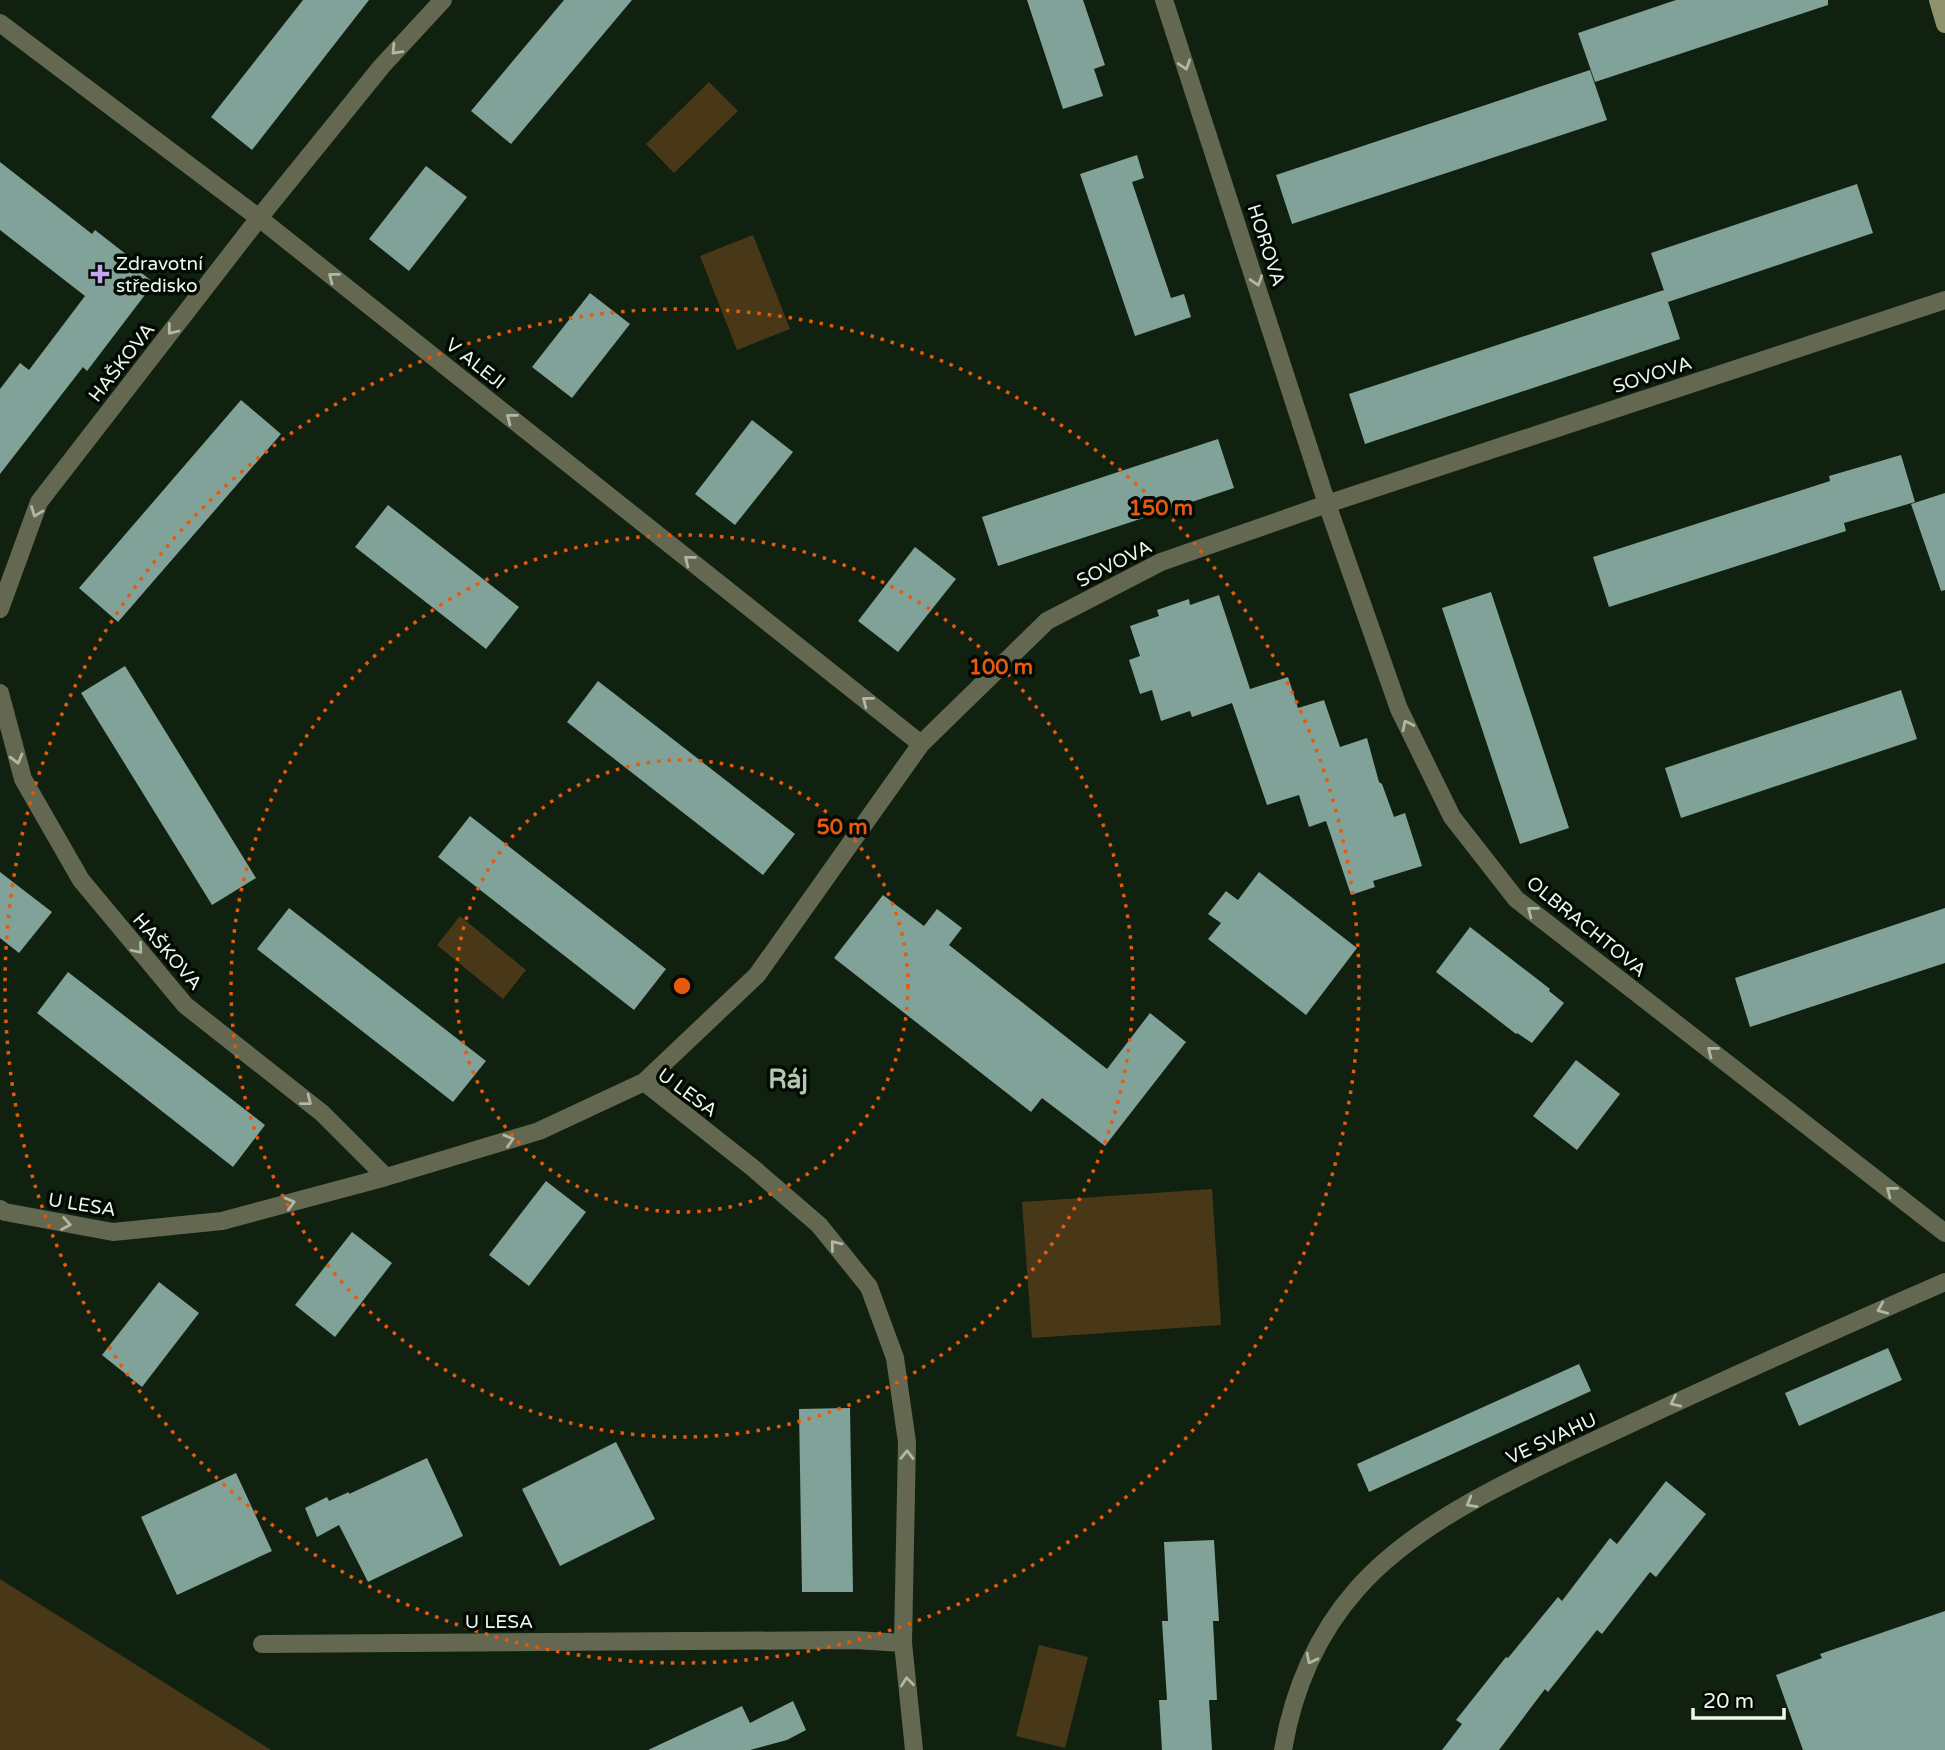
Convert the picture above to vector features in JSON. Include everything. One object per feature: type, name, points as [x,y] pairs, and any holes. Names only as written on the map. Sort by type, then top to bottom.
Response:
[{"type":"main road","points":[[1938,0],[1945,23]]},
{"type":"street","name":"HAŠKOVA","points":[[0,609],[39,502],[259,218],[382,66],[443,0]]},
{"type":"street","name":"HOROVA","points":[[1164,0],[1327,504]]},
{"type":"street","name":"V ALEJI","points":[[0,23],[259,218],[921,744]]},
{"type":"street","name":"SOVOVA","points":[[645,1082],[757,975],[921,744],[1047,621],[1161,562],[1327,504],[1945,300]]},
{"type":"street","name":"OLBRACHTOVA","points":[[1327,504],[1399,709],[1452,817],[1516,899],[1945,1233]]},
{"type":"street","name":"HAŠKOVA","points":[[0,692],[23,779],[80,880],[186,1004],[321,1113],[386,1177]]},
{"type":"street","name":"U LESA","points":[[0,1209],[113,1232],[222,1221],[386,1177],[539,1131],[645,1082],[753,1168],[819,1225],[869,1287],[895,1358],[907,1442],[904,1643],[914,1750]]},
{"type":"street","name":"VE SVAHU","points":[[1283,1750],[1300,1681],[1323,1637],[1357,1589],[1397,1551],[1454,1512],[1511,1479],[1764,1360],[1945,1282]]},
{"type":"street","name":"U LESA","points":[[262,1644],[855,1640],[904,1643]]},
{"type":"shaded area","points":[[709,82],[738,111],[674,173],[646,144]]},
{"type":"shaded area","points":[[753,235],[790,329],[737,350],[700,256]]},
{"type":"shaded area","points":[[460,916],[526,970],[503,999],[437,945]]},
{"type":"shaded area","points":[[1212,1189],[1221,1325],[1032,1338],[1022,1202]]},
{"type":"shaded area","points":[[0,1579],[271,1750],[0,1750]]},
{"type":"shaded area","points":[[1039,1645],[1088,1657],[1065,1748],[1016,1736]]},
{"type":"building","points":[[303,0],[369,0],[252,150],[211,117]]},
{"type":"building","points":[[564,0],[632,0],[511,144],[471,111]]},
{"type":"building","points":[[1027,0],[1083,0],[1105,65],[1094,69],[1103,96],[1063,109]]},
{"type":"building","points":[[1676,0],[1828,0],[1828,5],[1595,82],[1578,33]]},
{"type":"building","points":[[1590,70],[1607,120],[1292,224],[1276,175]]},
{"type":"building","points":[[1137,155],[1144,178],[1132,182],[1171,298],[1184,294],[1191,317],[1135,336],[1080,174]]},
{"type":"building","name":"Zdravotní středisko","points":[[0,162],[92,234],[95,230],[136,262],[133,266],[154,283],[87,371],[83,367],[0,474],[0,389],[20,363],[29,370],[85,296],[0,230]]},
{"type":"building","points":[[426,166],[467,197],[409,271],[369,239]]},
{"type":"building","points":[[1857,184],[1873,233],[1668,302],[1651,253]]},
{"type":"building","points":[[1664,290],[1680,339],[1365,444],[1349,394]]},
{"type":"building","points":[[590,293],[630,324],[572,398],[532,367]]},
{"type":"building","points":[[241,400],[281,434],[118,622],[79,588]]},
{"type":"building","points":[[752,420],[793,452],[735,525],[695,494]]},
{"type":"building","points":[[1218,439],[1234,488],[998,566],[982,517]]},
{"type":"building","points":[[1901,455],[1915,502],[1844,523],[1846,531],[1609,607],[1593,557],[1830,481],[1829,476]]},
{"type":"building","points":[[1945,493],[1945,590],[1941,591],[1911,504]]},
{"type":"building","points":[[388,505],[519,607],[486,649],[355,547]]},
{"type":"building","points":[[915,547],[956,579],[898,652],[858,621]]},
{"type":"building","points":[[1491,592],[1569,828],[1520,844],[1442,608]]},
{"type":"building","points":[[1219,595],[1250,689],[1288,677],[1298,708],[1324,700],[1340,747],[1367,738],[1379,782],[1394,817],[1405,813],[1422,866],[1373,881],[1375,887],[1351,895],[1326,821],[1309,827],[1299,795],[1267,805],[1232,703],[1192,717],[1190,711],[1161,721],[1152,690],[1140,694],[1129,660],[1140,656],[1130,626],[1159,616],[1157,610],[1189,599],[1190,605]]},
{"type":"building","points":[[125,666],[256,878],[212,905],[81,693]]},
{"type":"building","points":[[598,681],[795,834],[763,875],[567,722]]},
{"type":"building","points":[[1901,690],[1917,739],[1681,818],[1665,768]]},
{"type":"building","points":[[470,816],[666,969],[634,1010],[438,857]]},
{"type":"building","points":[[0,872],[52,912],[19,953],[0,938]]},
{"type":"building","points":[[1259,872],[1357,948],[1306,1015],[1208,939],[1221,923],[1208,914],[1226,891],[1238,900]]},
{"type":"building","points":[[883,895],[924,926],[937,909],[962,928],[949,945],[1107,1069],[1150,1013],[1186,1042],[1105,1146],[1042,1098],[1031,1112],[834,958]]},
{"type":"building","points":[[289,908],[486,1061],[453,1102],[257,949]]},
{"type":"building","points":[[1945,908],[1945,963],[1750,1027],[1735,978]]},
{"type":"building","points":[[1470,927],[1564,1003],[1532,1043],[1516,1034],[1436,972]]},
{"type":"building","points":[[68,972],[265,1125],[233,1167],[37,1013]]},
{"type":"building","points":[[1576,1060],[1620,1094],[1577,1150],[1533,1116]]},
{"type":"building","points":[[546,1181],[586,1212],[529,1286],[489,1255]]},
{"type":"building","points":[[352,1232],[392,1263],[335,1337],[295,1305]]},
{"type":"building","points":[[159,1282],[199,1313],[142,1387],[102,1355]]},
{"type":"building","points":[[1888,1348],[1902,1380],[1799,1426],[1785,1393]]},
{"type":"building","points":[[1579,1364],[1591,1391],[1369,1492],[1357,1464]]},
{"type":"building","points":[[850,1408],[853,1592],[802,1592],[799,1409]]},
{"type":"building","points":[[616,1442],[655,1519],[560,1566],[522,1489]]},
{"type":"building","points":[[427,1458],[463,1536],[368,1582],[339,1525],[317,1537],[305,1508],[327,1497],[329,1501],[349,1494]]},
{"type":"building","points":[[236,1473],[272,1551],[177,1595],[141,1517]]},
{"type":"building","points":[[1666,1481],[1706,1514],[1656,1577],[1650,1572],[1602,1634],[1597,1630],[1548,1692],[1545,1689],[1499,1750],[1442,1750],[1462,1724],[1456,1720],[1506,1657],[1508,1658],[1558,1597],[1562,1601],[1610,1538],[1617,1544]]},
{"type":"building","points":[[1214,1540],[1219,1621],[1213,1621],[1217,1700],[1209,1700],[1212,1750],[1162,1750],[1159,1700],[1167,1700],[1162,1621],[1168,1621],[1164,1542]]},
{"type":"building","points":[[1945,1611],[1945,1750],[1803,1750],[1776,1675],[1822,1658],[1820,1654]]},
{"type":"building","points":[[793,1701],[806,1730],[787,1740],[750,1750],[648,1750],[742,1706],[750,1723]]},
{"type":"place","name":"Zdravotní středisko","points":[[100,274]]},
{"type":"district","name":"Ráj","points":[[788,1079]]}]
